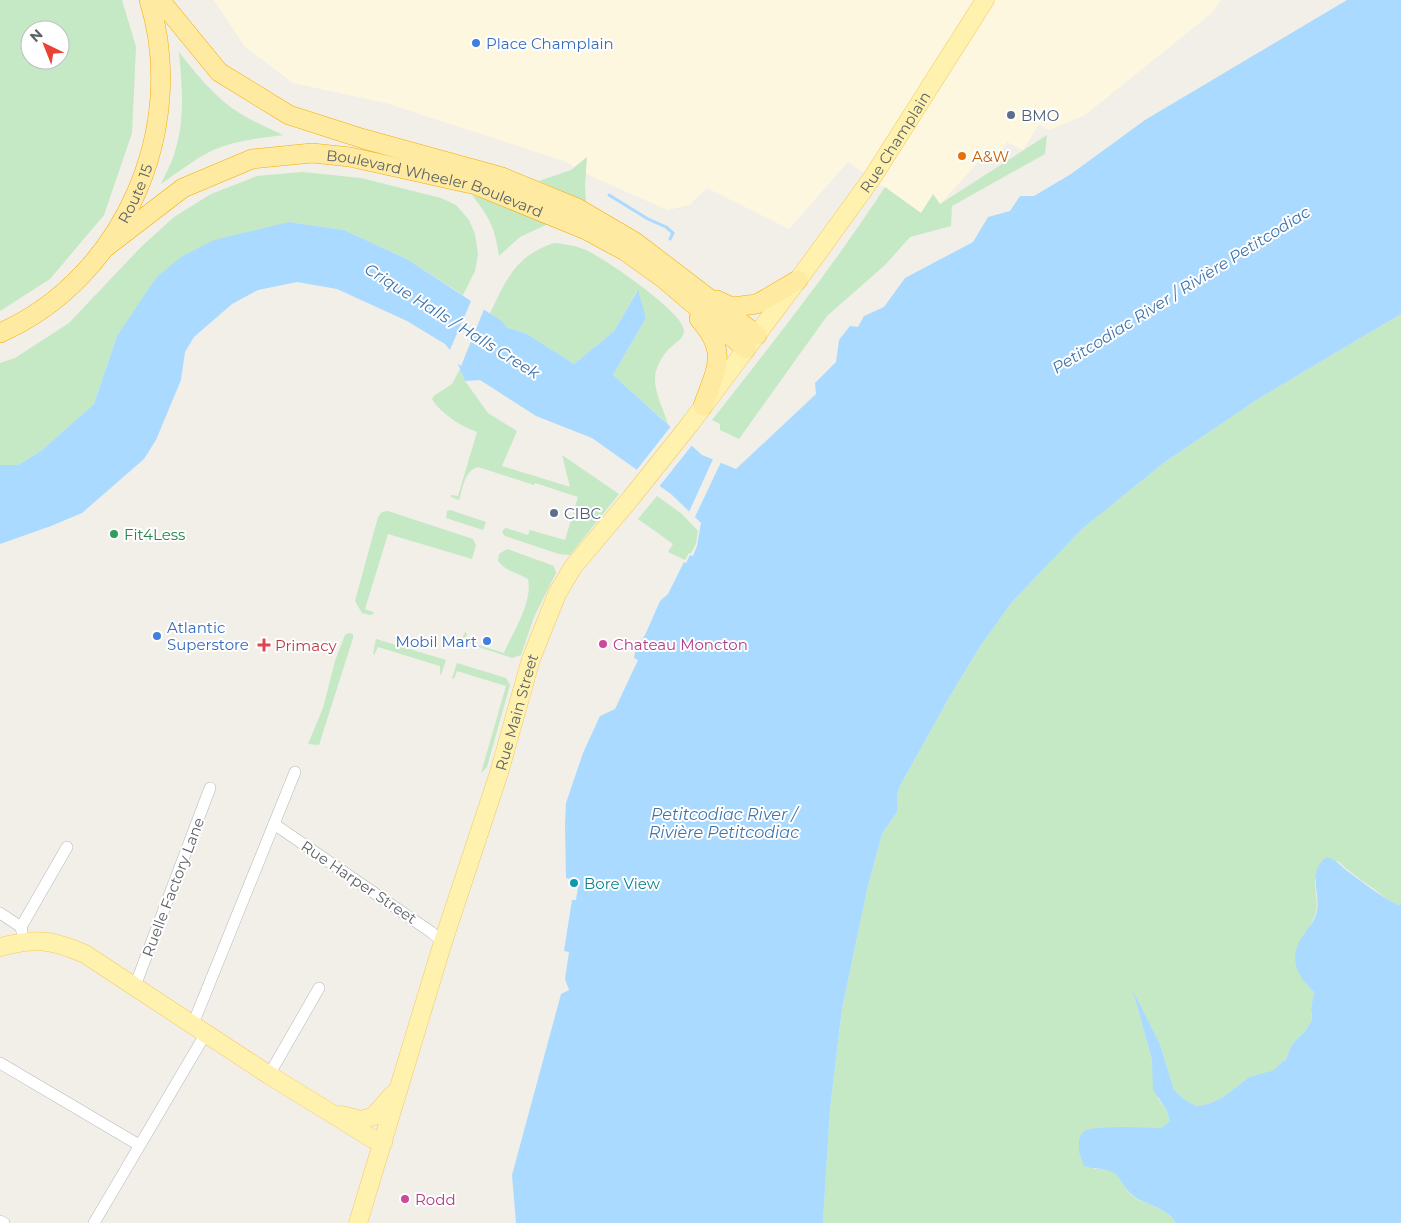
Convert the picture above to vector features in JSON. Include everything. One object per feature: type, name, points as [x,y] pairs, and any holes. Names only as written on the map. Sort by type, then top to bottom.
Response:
[{"type":"highway","name":"Route 15","points":[[0,333],[36,313],[62,294],[85,272],[106,247],[128,213],[144,176],[155,136],[161,96],[160,56],[154,16],[149,0]]},
{"type":"highway","name":"Boulevard Wheeler Boulevard","points":[[160,0],[219,72],[289,115],[364,139],[502,177],[577,208],[635,242],[705,296],[751,342]]},
{"type":"highway","name":"Boulevard Wheeler Boulevard","points":[[106,247],[183,188],[252,159],[312,153],[350,157],[476,185],[586,230],[625,252],[751,342]]},
{"type":"highway","points":[[664,279],[709,330],[716,344],[718,363],[703,406]]},
{"type":"highway","points":[[705,296],[732,307],[757,304],[798,280]]},
{"type":"main road","name":"Rue Champlain","points":[[751,342],[872,178],[985,0]]},
{"type":"main road","name":"Rue Main Street","points":[[358,1223],[443,942],[499,773],[531,659],[557,594],[573,567],[690,424],[751,342]]},
{"type":"main road","points":[[0,947],[22,934],[61,943],[85,954],[269,1074],[383,1143]]},
{"type":"main road","points":[[329,1111],[361,1120],[374,1116],[399,1087]]},
{"type":"street","points":[[94,1223],[139,1146],[200,1029],[274,824],[295,772]]},
{"type":"street","name":"Ruelle Factory Lane","points":[[135,986],[210,788]]},
{"type":"street","name":"Rue Harper Street","points":[[274,824],[443,942]]},
{"type":"street","points":[[0,913],[22,934],[67,847]]},
{"type":"street","points":[[269,1074],[318,988]]},
{"type":"street","points":[[0,1063],[139,1146]]},
{"type":"street","points":[[0,1221],[4,1223]]},
{"type":"shaded area","points":[[214,0],[1221,0],[1212,13],[1085,115],[1049,130],[1039,124],[1023,150],[1007,142],[992,164],[982,158],[940,204],[934,194],[921,213],[848,162],[789,229],[707,188],[692,202],[693,204],[668,210],[597,179],[564,161],[386,103],[293,83],[245,47]]},
{"type":"green space","points":[[0,0],[122,0],[136,47],[132,133],[104,215],[50,279],[0,311]]},
{"type":"green space","points":[[179,52],[200,78],[223,101],[246,117],[283,135],[244,141],[213,150],[161,184],[175,153],[181,124],[182,88]]},
{"type":"green space","points":[[1047,135],[1045,154],[952,206],[951,226],[910,237],[885,265],[827,316],[739,439],[720,430],[720,424],[712,420],[823,276],[885,187],[921,213],[933,194],[940,204]]},
{"type":"green space","points":[[587,157],[586,202],[539,181],[571,170]]},
{"type":"green space","points":[[302,172],[361,178],[441,198],[456,205],[469,220],[475,234],[478,254],[475,271],[463,295],[407,259],[344,230],[289,222],[117,336],[94,404],[41,451],[18,465],[0,465],[0,363],[15,358],[69,323],[141,247],[174,217],[211,194],[257,176]]},
{"type":"green space","points":[[472,195],[514,208],[550,223],[520,237],[499,256],[490,223]]},
{"type":"green space","points":[[554,243],[580,248],[597,256],[642,287],[671,311],[680,322],[684,330],[683,336],[663,357],[658,365],[655,377],[658,395],[668,424],[613,375],[646,318],[637,291],[614,331],[574,364],[527,334],[506,327],[490,313],[507,279],[521,262],[541,248]]},
{"type":"green space","points":[[1401,314],[1401,904],[1398,905],[1388,900],[1338,861],[1315,879],[1317,902],[1315,914],[1303,935],[1306,984],[1314,992],[1311,1008],[1312,1020],[1306,1030],[1292,1044],[1286,1059],[1272,1072],[1249,1077],[1222,1098],[1208,1104],[1196,1106],[1185,1100],[1174,1090],[1160,1044],[1134,994],[1152,1060],[1158,1099],[1166,1109],[1170,1121],[1161,1128],[1096,1128],[1094,1169],[1113,1172],[1118,1176],[1130,1194],[1167,1213],[1176,1223],[823,1223],[830,1109],[842,1009],[867,890],[882,834],[897,812],[897,795],[900,786],[981,645],[1012,602],[1082,529],[1165,462],[1258,399]]},
{"type":"green space","points":[[460,369],[465,381],[488,413],[517,431],[502,466],[570,487],[562,455],[619,494],[570,555],[559,554],[505,536],[502,532],[506,528],[528,535],[530,530],[565,540],[578,497],[478,467],[473,469],[467,476],[459,500],[451,497],[451,495],[458,496],[477,432],[452,419],[432,399],[452,384]]},
{"type":"green space","points":[[657,496],[682,514],[698,531],[696,544],[685,560],[668,552],[673,544],[638,519]]},
{"type":"green space","points":[[450,510],[486,522],[483,530],[446,518],[447,511]]},
{"type":"green space","points":[[388,511],[473,539],[476,545],[472,559],[388,534],[365,609],[373,612],[374,614],[370,615],[362,613],[355,601],[378,517],[382,512]]},
{"type":"green space","points":[[507,549],[554,566],[556,573],[534,617],[521,655],[512,658],[464,642],[462,639],[465,632],[467,634],[465,641],[504,653],[525,607],[529,588],[528,579],[508,570],[498,561],[499,554]]},
{"type":"green space","points":[[353,634],[353,638],[319,745],[308,744],[323,708],[335,661],[345,635]]},
{"type":"green space","points":[[376,639],[446,660],[441,675],[440,666],[378,647],[374,655]]},
{"type":"green space","points":[[457,663],[506,678],[510,685],[487,767],[481,773],[506,686],[457,671],[454,679],[452,678]]},
{"type":"water","name":"Petitcodiac River / Rivière Petitcodiac","points":[[1347,0],[1401,0],[1401,314],[1258,399],[1165,462],[1082,529],[1012,602],[981,645],[900,786],[897,795],[897,812],[882,834],[867,890],[842,1009],[830,1109],[823,1223],[516,1223],[512,1175],[561,994],[569,990],[565,979],[569,952],[564,951],[572,900],[576,900],[579,881],[566,878],[566,803],[583,753],[600,716],[615,709],[638,660],[634,658],[636,648],[645,635],[660,601],[668,594],[684,562],[686,563],[690,555],[693,556],[697,546],[701,523],[671,494],[592,438],[536,416],[480,380],[465,381],[454,355],[445,344],[407,321],[337,289],[297,282],[258,290],[232,304],[194,337],[185,352],[181,380],[156,440],[144,459],[82,513],[0,544],[0,465],[18,465],[41,451],[94,404],[117,336],[156,278],[181,257],[214,240],[289,222],[344,230],[407,259],[503,322],[506,327],[527,334],[574,364],[614,331],[638,290],[646,318],[613,375],[702,455],[736,469],[816,394],[815,383],[836,362],[839,340],[850,326],[858,327],[864,316],[884,307],[905,278],[973,242],[988,217],[1010,211],[1020,196],[1034,196],[1071,174],[1145,120]]},
{"type":"water","points":[[1327,857],[1337,862],[1386,898],[1398,905],[1401,904],[1401,1223],[1176,1223],[1167,1213],[1131,1194],[1114,1173],[1084,1166],[1079,1152],[1081,1134],[1086,1130],[1123,1127],[1161,1128],[1170,1121],[1166,1109],[1153,1090],[1152,1060],[1133,991],[1160,1044],[1174,1090],[1185,1100],[1196,1106],[1208,1104],[1222,1098],[1249,1077],[1272,1071],[1286,1059],[1292,1044],[1306,1030],[1312,1020],[1311,1008],[1314,992],[1298,972],[1295,958],[1299,942],[1316,914],[1317,868]]},
{"type":"pier","points":[[472,299],[485,307],[461,366],[454,361],[449,352]]},
{"type":"pier","points":[[672,425],[693,444],[658,488],[635,472]]},
{"type":"pier","points":[[714,457],[722,460],[694,519],[688,514]]},
{"type":"waterway","points":[[609,195],[648,219],[666,227],[673,233],[670,239]]},
{"type":"place","name":"Place Champlain","points":[[476,43]]},
{"type":"place","name":"BMO","points":[[1011,115]]},
{"type":"place","name":"A&W","points":[[962,156]]},
{"type":"place","name":"CIBC","points":[[554,513]]},
{"type":"place","name":"Fit4Less","points":[[114,534]]},
{"type":"place","name":"Atlantic Superstore","points":[[157,636]]},
{"type":"place","name":"Mobil Mart","points":[[487,641]]},
{"type":"place","name":"Chateau Moncton","points":[[603,644]]},
{"type":"place","name":"Primacy","points":[[264,645]]},
{"type":"place","name":"Bore View","points":[[574,883]]},
{"type":"place","name":"Rodd","points":[[405,1199]]},
{"type":"water label","name":"Crique Halls / Halls Creek","points":[[452,321]]}]
